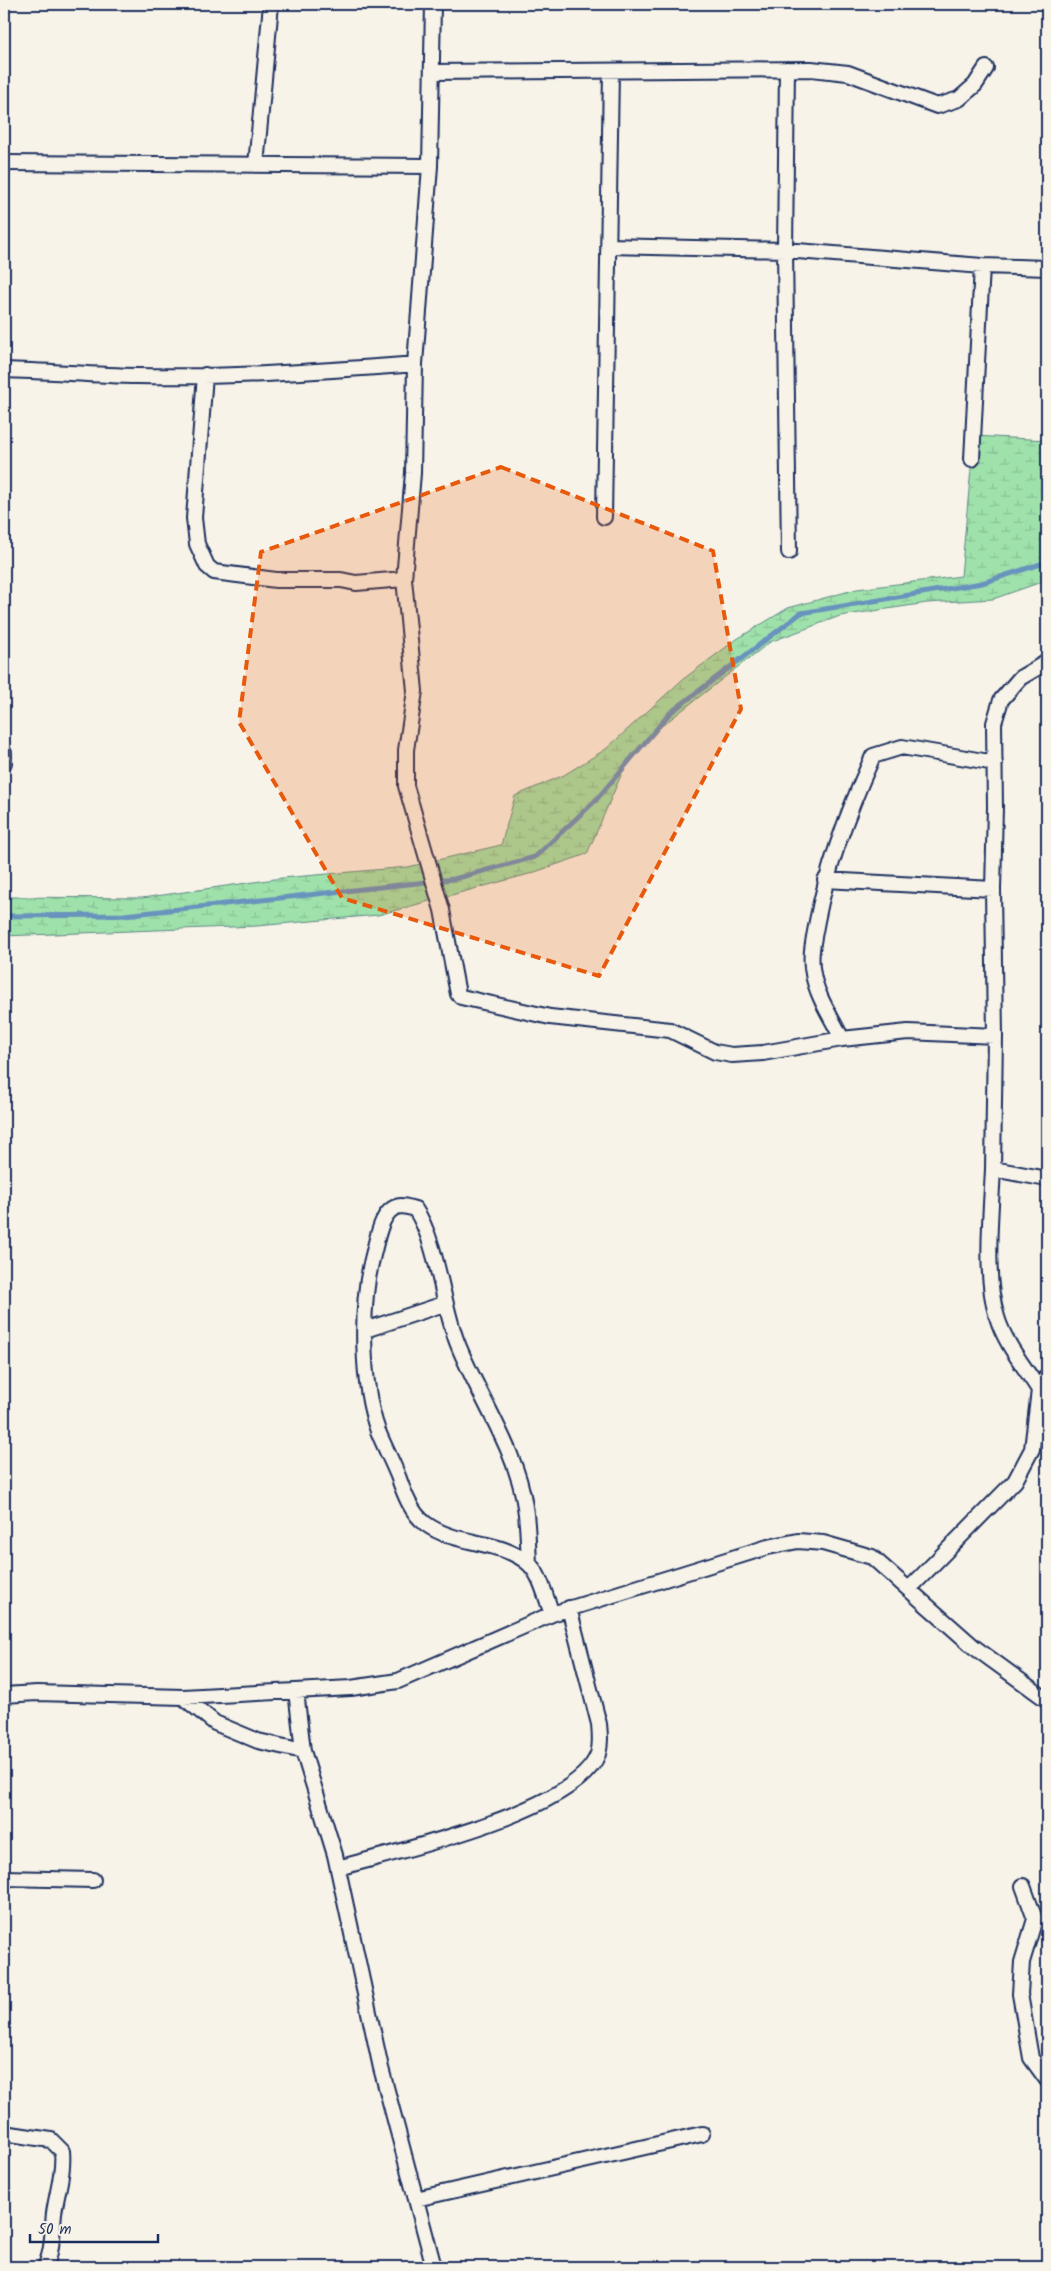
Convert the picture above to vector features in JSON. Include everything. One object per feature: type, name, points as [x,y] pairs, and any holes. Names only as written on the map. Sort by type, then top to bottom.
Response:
[{"type":"street","points":[[256,164],[271,4]]},
{"type":"street","points":[[433,4],[430,166],[414,364],[412,472],[404,578],[415,692],[406,750],[406,786],[442,910],[458,994],[461,997],[550,1017],[670,1030],[715,1052],[732,1055],[763,1053],[842,1039],[908,1032],[995,1036]]},
{"type":"street","points":[[432,72],[811,69],[848,73],[937,106],[959,100],[975,86],[986,68]]},
{"type":"street","points":[[788,69],[785,250],[789,552]]},
{"type":"street","points":[[604,517],[611,70]]},
{"type":"street","points":[[4,163],[430,166]]},
{"type":"street","points":[[608,246],[785,250],[982,266],[1047,268]]},
{"type":"street","points":[[972,459],[982,266]]},
{"type":"street","points":[[4,370],[70,371],[136,376],[276,375],[414,364]]},
{"type":"street","points":[[205,375],[194,518],[197,544],[207,566],[214,572],[276,580],[356,583],[404,578]]},
{"type":"street","points":[[1039,1390],[1010,1344],[997,1318],[992,1294],[990,1234],[995,1036],[993,889],[994,723],[1001,700],[1020,678],[1047,662]]},
{"type":"street","points":[[842,1039],[816,988],[812,971],[812,949],[825,880],[852,801],[873,756],[902,747],[995,763]]},
{"type":"street","points":[[4,753],[4,763]]},
{"type":"street","points":[[825,880],[993,889]]},
{"type":"street","points":[[993,1169],[1047,1179]]},
{"type":"street","points":[[529,1564],[525,1506],[512,1463],[457,1342],[444,1304],[425,1222],[415,1209],[399,1206],[387,1212],[380,1231],[367,1294],[365,1367],[378,1430],[411,1505],[426,1524],[448,1535],[508,1551],[529,1564],[539,1579],[552,1614]]},
{"type":"street","points":[[366,1330],[444,1304]]},
{"type":"street","points":[[909,1589],[1015,1481],[1032,1450],[1039,1390],[1047,1376]]},
{"type":"street","points":[[4,1694],[66,1693],[183,1697],[351,1688],[398,1681],[569,1608],[768,1546],[798,1541],[823,1543],[872,1557],[974,1647],[1047,1700]]},
{"type":"street","points":[[338,1868],[482,1829],[530,1807],[576,1781],[588,1770],[597,1755],[601,1741],[569,1608]]},
{"type":"street","points":[[296,1690],[303,1751],[338,1868],[382,2068],[434,2267]]},
{"type":"street","points":[[183,1697],[215,1723],[258,1741],[303,1751]]},
{"type":"street","points":[[4,1878],[93,1880]]},
{"type":"street","points":[[1023,1886],[1035,1919],[1022,1962],[1020,1994],[1031,2058],[1047,2080]]},
{"type":"street","points":[[4,2133],[51,2140],[62,2151],[63,2166],[47,2265]]},
{"type":"street","points":[[416,2199],[702,2134]]},
{"type":"highlighted area","points":[[501,467],[713,551],[741,709],[599,976],[342,898],[239,722],[261,552]]},
{"type":"green space","points":[[974,436],[1047,440],[1047,580],[993,599],[927,603],[840,616],[770,642],[654,732],[622,773],[587,854],[529,874],[378,915],[257,926],[4,936],[4,897],[142,898],[282,878],[408,867],[501,845],[515,796],[564,775],[606,749],[682,680],[737,639],[788,608],[857,589],[961,576]]},
{"type":"waterway","points":[[4,916],[124,915],[454,879],[535,857],[596,800],[670,713],[801,613],[982,583],[1047,562]]}]
